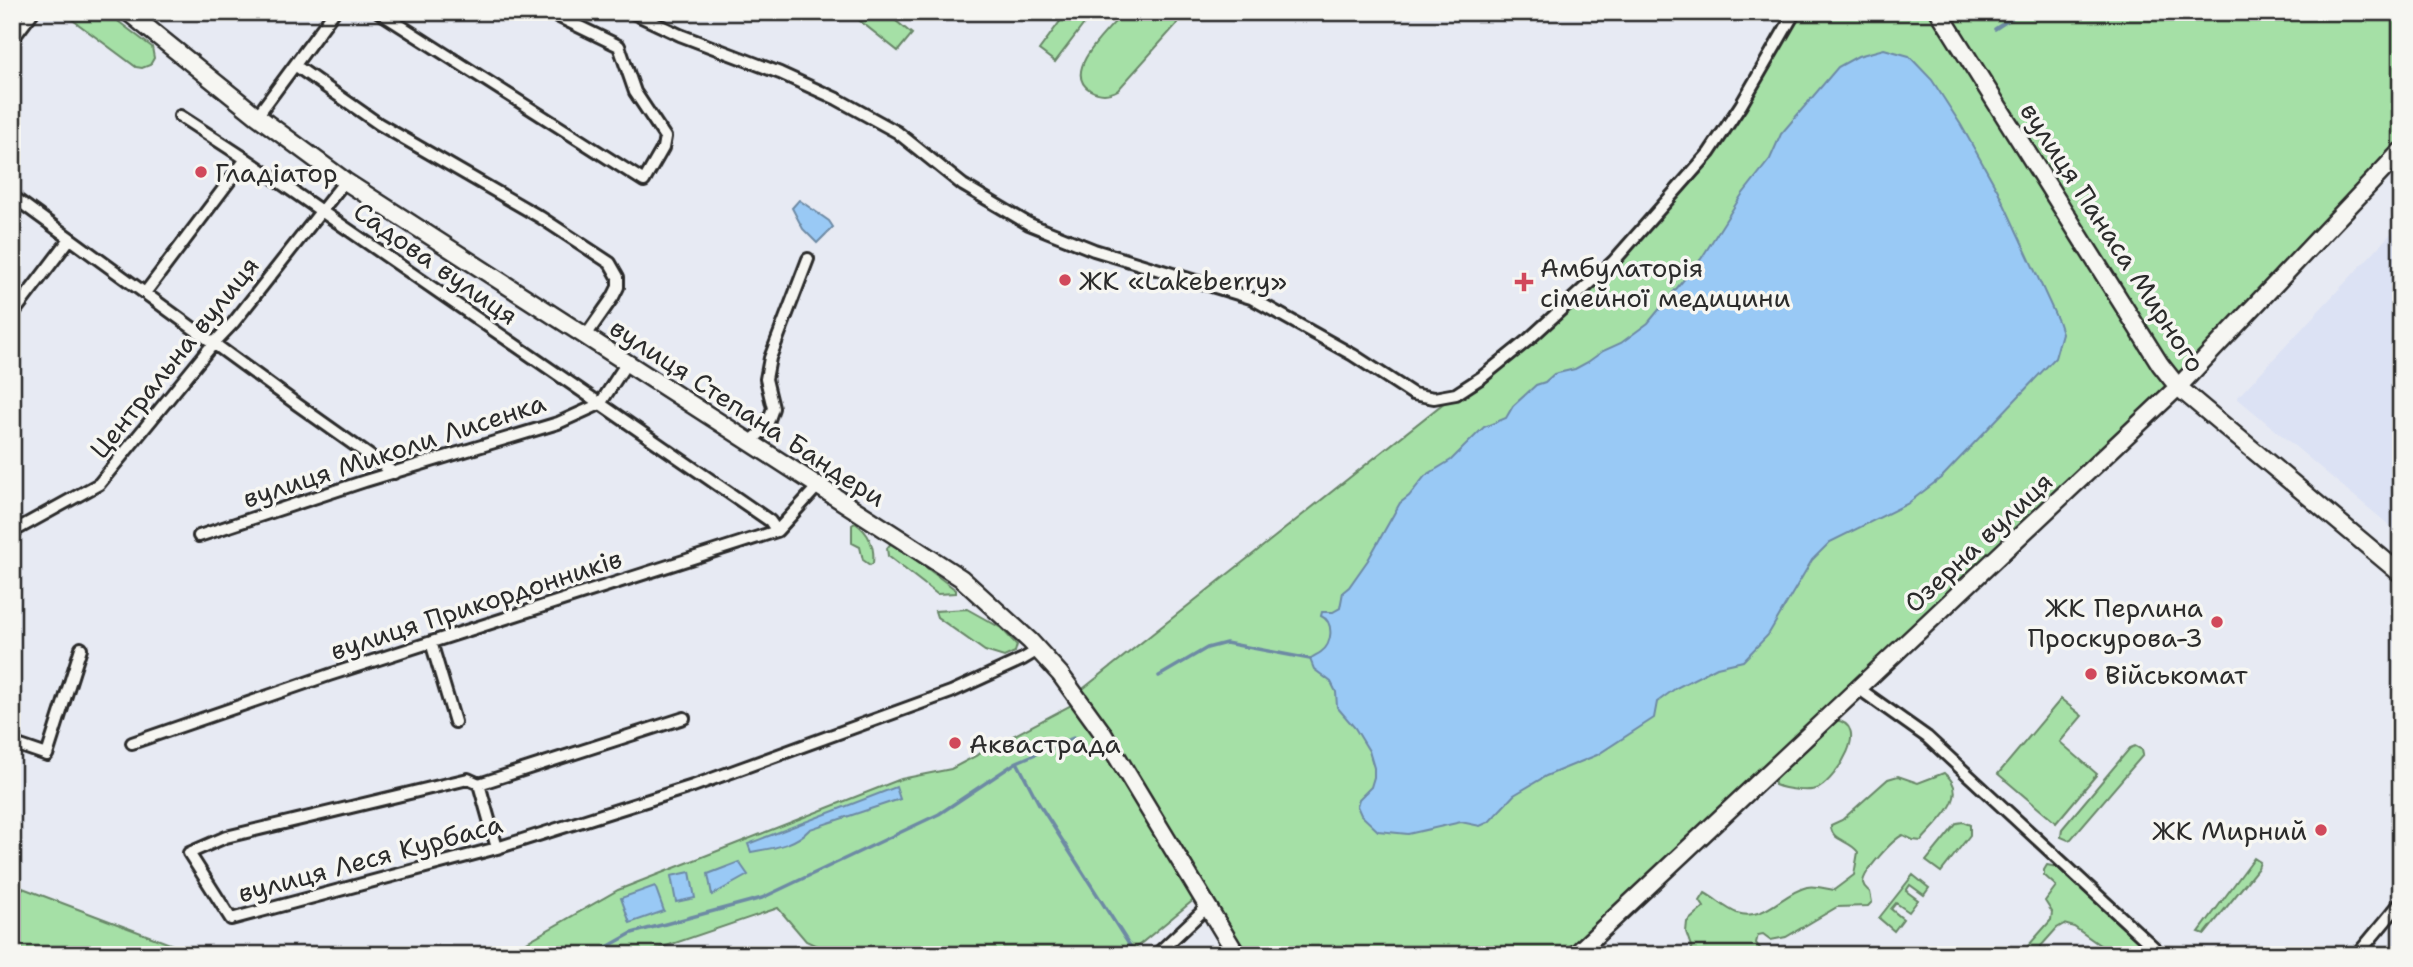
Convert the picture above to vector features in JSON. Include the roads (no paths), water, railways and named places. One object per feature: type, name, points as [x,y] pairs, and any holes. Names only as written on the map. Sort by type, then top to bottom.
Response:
[{"type":"main road","name":"вулиця Степана Бандери","points":[[128,12],[257,116],[345,181],[961,579],[1060,674],[1102,732],[1237,955]]},
{"type":"main road","name":"вулиця Панаса Мирного","points":[[1939,12],[2160,364],[2178,387],[2401,575]]},
{"type":"main road","name":"Озерна вулиця","points":[[1574,955],[2178,387],[2401,151]]},
{"type":"street","points":[[12,40],[33,12]]},
{"type":"street","points":[[257,116],[334,12]]},
{"type":"street","points":[[379,12],[644,180],[663,148],[665,137],[635,92],[619,46],[550,12]]},
{"type":"street","points":[[631,12],[680,35],[780,73],[837,99],[897,132],[963,185],[1029,224],[1094,250],[1251,298],[1353,355],[1413,394],[1434,398],[1456,394],[1482,377],[1529,339],[1613,262],[1709,153],[1741,105],[1795,12]]},
{"type":"street","points":[[296,66],[380,124],[540,217],[610,264],[618,277],[618,287],[585,337]]},
{"type":"street","name":"Садова вулиця","points":[[180,116],[770,521],[777,531]]},
{"type":"street","points":[[145,293],[246,159]]},
{"type":"street","name":"Центральна вулиця","points":[[12,532],[99,484],[234,322],[345,181]]},
{"type":"street","points":[[12,196],[69,240],[394,472]]},
{"type":"street","points":[[12,315],[69,240]]},
{"type":"street","points":[[751,442],[766,428],[773,408],[765,379],[770,358],[808,259]]},
{"type":"street","points":[[600,404],[626,364]]},
{"type":"street","name":"вулиця Миколи Лисенка","points":[[200,536],[394,472],[558,423],[600,404]]},
{"type":"street","points":[[777,531],[818,485]]},
{"type":"street","name":"вулиця Прикордонників","points":[[132,743],[431,642],[777,531]]},
{"type":"street","points":[[431,642],[455,722]]},
{"type":"street","points":[[12,743],[47,755],[81,648]]},
{"type":"street","name":"вулиця Леся Курбаса","points":[[684,718],[479,784],[468,779],[226,837],[189,853],[231,919],[497,848],[693,786],[951,692],[1038,650]]},
{"type":"street","points":[[1858,688],[1927,737],[2162,955]]},
{"type":"street","points":[[479,784],[497,848]]},
{"type":"street","points":[[2357,955],[2401,902]]},
{"type":"street","points":[[1156,955],[1207,907]]},
{"type":"water","points":[[1884,49],[1909,56],[1932,80],[1998,191],[2058,321],[2062,333],[2055,358],[1942,477],[1907,504],[1830,542],[1812,560],[1768,635],[1743,661],[1717,667],[1676,688],[1657,702],[1654,718],[1597,755],[1546,776],[1514,795],[1489,822],[1480,826],[1461,822],[1408,834],[1378,831],[1361,815],[1357,806],[1359,799],[1371,787],[1374,777],[1369,751],[1355,728],[1337,707],[1336,692],[1331,682],[1314,669],[1310,659],[1325,649],[1330,639],[1330,628],[1321,616],[1322,612],[1333,612],[1340,608],[1343,592],[1368,560],[1400,503],[1425,476],[1451,460],[1484,427],[1506,418],[1513,406],[1536,385],[1545,382],[1554,374],[1575,369],[1588,362],[1648,323],[1701,259],[1741,196],[1770,159],[1781,134],[1838,67],[1858,56]]},
{"type":"water","points":[[799,200],[829,221],[833,227],[817,243],[803,229],[792,208]]},
{"type":"water","points":[[896,787],[900,799],[810,829],[804,835],[783,845],[751,852],[748,844]]},
{"type":"water","points":[[739,862],[748,875],[712,895],[708,874]]},
{"type":"water","points":[[690,872],[695,898],[676,902],[671,876]]},
{"type":"water","points":[[655,886],[664,911],[630,923],[621,898]]},
{"type":"waterway","points":[[1995,29],[2021,12]]},
{"type":"waterway","points":[[1159,676],[1207,648],[1226,643],[1310,659]]},
{"type":"waterway","points":[[593,955],[632,933],[762,898],[939,814],[1017,762],[1073,738]]},
{"type":"waterway","points":[[1017,762],[1039,804],[1132,949]]},
{"type":"place","name":"Гладіатор","points":[[201,172]]},
{"type":"place","name":"ЖК «Lakeberry»","points":[[1065,280]]},
{"type":"place","name":"Амбулаторія сімейної медицини","points":[[1524,282]]},
{"type":"place","name":"ЖК Перлина Проскурова-3","points":[[2217,622]]},
{"type":"place","name":"Військомат","points":[[2091,674]]},
{"type":"place","name":"Аквастрада","points":[[955,743]]},
{"type":"place","name":"ЖК Мирний","points":[[2321,830]]}]
